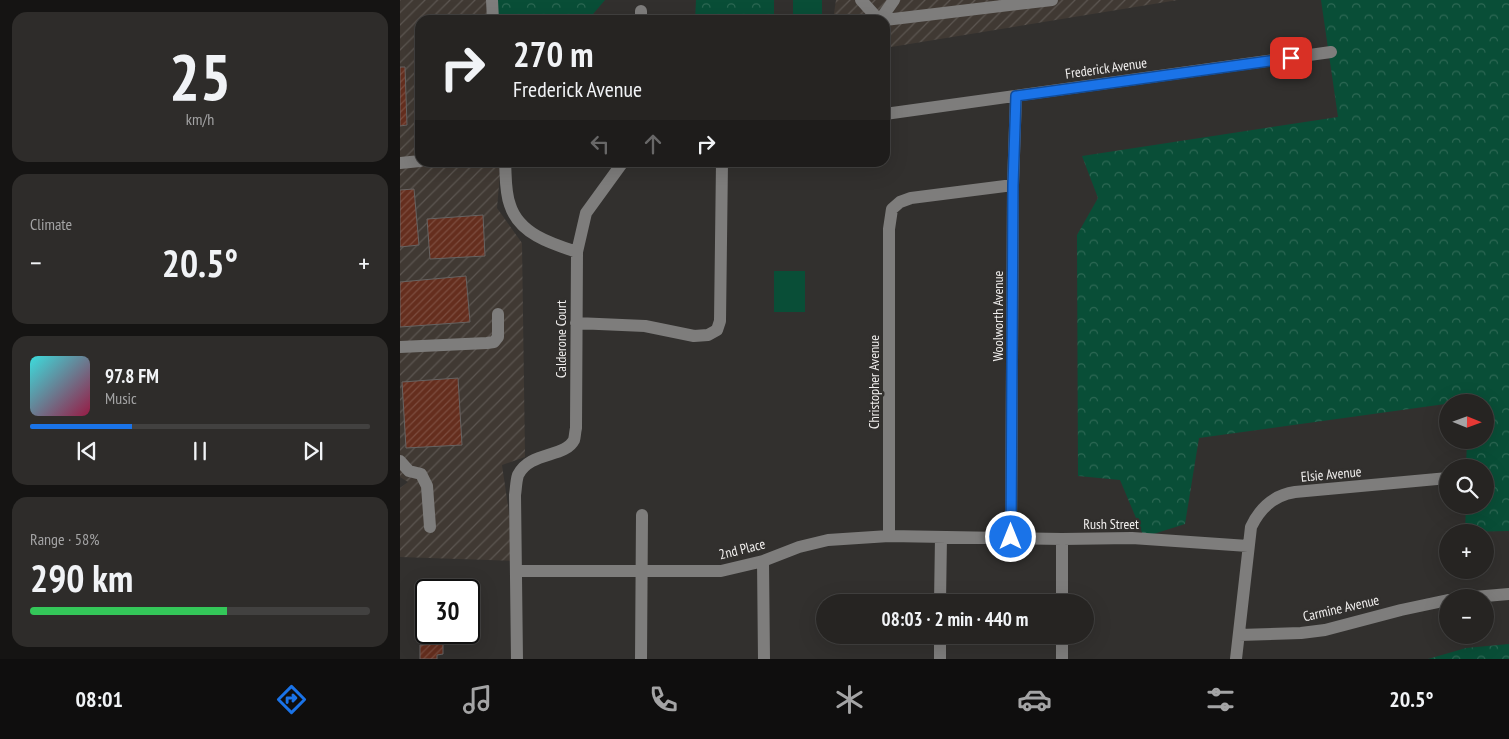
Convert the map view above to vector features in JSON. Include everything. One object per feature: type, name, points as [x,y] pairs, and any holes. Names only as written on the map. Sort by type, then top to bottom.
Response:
[{"type":"street","points":[[492,0],[493,15]]},
{"type":"street","points":[[861,0],[874,15]]},
{"type":"street","points":[[883,15],[894,0]]},
{"type":"street","points":[[890,19],[1011,3],[1052,0]]},
{"type":"street","name":"Frederick Avenue","points":[[890,113],[1331,52]]},
{"type":"street","name":"Woolworth Avenue","points":[[1011,537],[1013,185],[1016,96]]},
{"type":"street","points":[[400,163],[415,162]]},
{"type":"street","points":[[506,167],[510,205],[517,219],[531,232],[547,242],[577,252]]},
{"type":"street","name":"Calderone Court","points":[[517,571],[515,495],[517,476],[525,465],[536,458],[567,448],[573,441],[576,428],[577,252],[586,213],[619,167]]},
{"type":"street","points":[[576,323],[645,326],[694,336],[708,335],[717,330],[720,321],[722,167]]},
{"type":"street","name":"Christopher Avenue","points":[[889,536],[889,229],[892,210],[900,202],[911,198],[1013,185]]},
{"type":"street","points":[[400,347],[494,342],[498,337],[498,314]]},
{"type":"street","points":[[400,461],[409,471],[421,474],[427,486],[430,526]]},
{"type":"street","name":"Elsie Avenue","points":[[1236,659],[1251,528],[1262,509],[1279,496],[1295,492],[1439,479]]},
{"type":"street","points":[[641,659],[642,516]]},
{"type":"street","name":"2nd Place","points":[[517,571],[722,571],[763,561],[791,550],[828,540],[889,536],[974,536]]},
{"type":"street","points":[[940,594],[941,536]]},
{"type":"street","name":"Rush Street","points":[[974,536],[1062,539],[1132,538],[1248,546]]},
{"type":"street","points":[[1062,539],[1062,594]]},
{"type":"street","points":[[763,561],[764,659]]},
{"type":"street","points":[[517,571],[517,659]]},
{"type":"street","points":[[1494,595],[1509,594]]},
{"type":"street","name":"Carmine Avenue","points":[[1239,635],[1301,633],[1325,630],[1439,602]]},
{"type":"street","points":[[940,644],[940,659]]},
{"type":"street","points":[[1062,644],[1062,659]]},
{"type":"shaded area","points":[[400,0],[496,0],[497,15],[415,15],[415,167],[501,167],[497,208],[522,243],[525,457],[502,465],[516,561],[400,557],[400,488],[408,482],[400,477]]},
{"type":"shaded area","points":[[836,0],[1178,0],[890,47],[890,15],[834,15]]},
{"type":"green space","points":[[496,0],[605,0],[592,15],[497,15]]},
{"type":"green space","points":[[696,0],[774,0],[774,15],[695,15]]},
{"type":"green space","points":[[793,0],[822,0],[822,15],[793,15]]},
{"type":"green space","points":[[1321,0],[1509,0],[1509,531],[1494,531],[1494,524],[1465,524],[1466,514],[1494,514],[1494,459],[1466,459],[1467,449],[1494,449],[1494,394],[1439,394],[1439,405],[1199,438],[1185,524],[1144,537],[1120,480],[1078,476],[1077,235],[1098,198],[1082,156],[1338,117]]},
{"type":"green space","points":[[774,271],[805,271],[805,312],[774,312]]},
{"type":"green space","points":[[1509,644],[1509,659],[1428,659],[1466,648]]},
{"type":"building","points":[[400,67],[405,67],[407,125],[400,126]]},
{"type":"building","points":[[414,189],[419,245],[400,247],[400,190]]},
{"type":"building","points":[[483,215],[485,256],[430,259],[427,219]]},
{"type":"building","points":[[466,276],[470,322],[400,327],[400,282]]},
{"type":"building","points":[[458,378],[462,445],[406,448],[402,382]]},
{"type":"building","points":[[443,644],[443,654],[437,655],[437,659],[420,659],[420,645]]},
{"type":"route","points":[[1011,537],[1013,185],[1016,96],[1291,58]]}]
